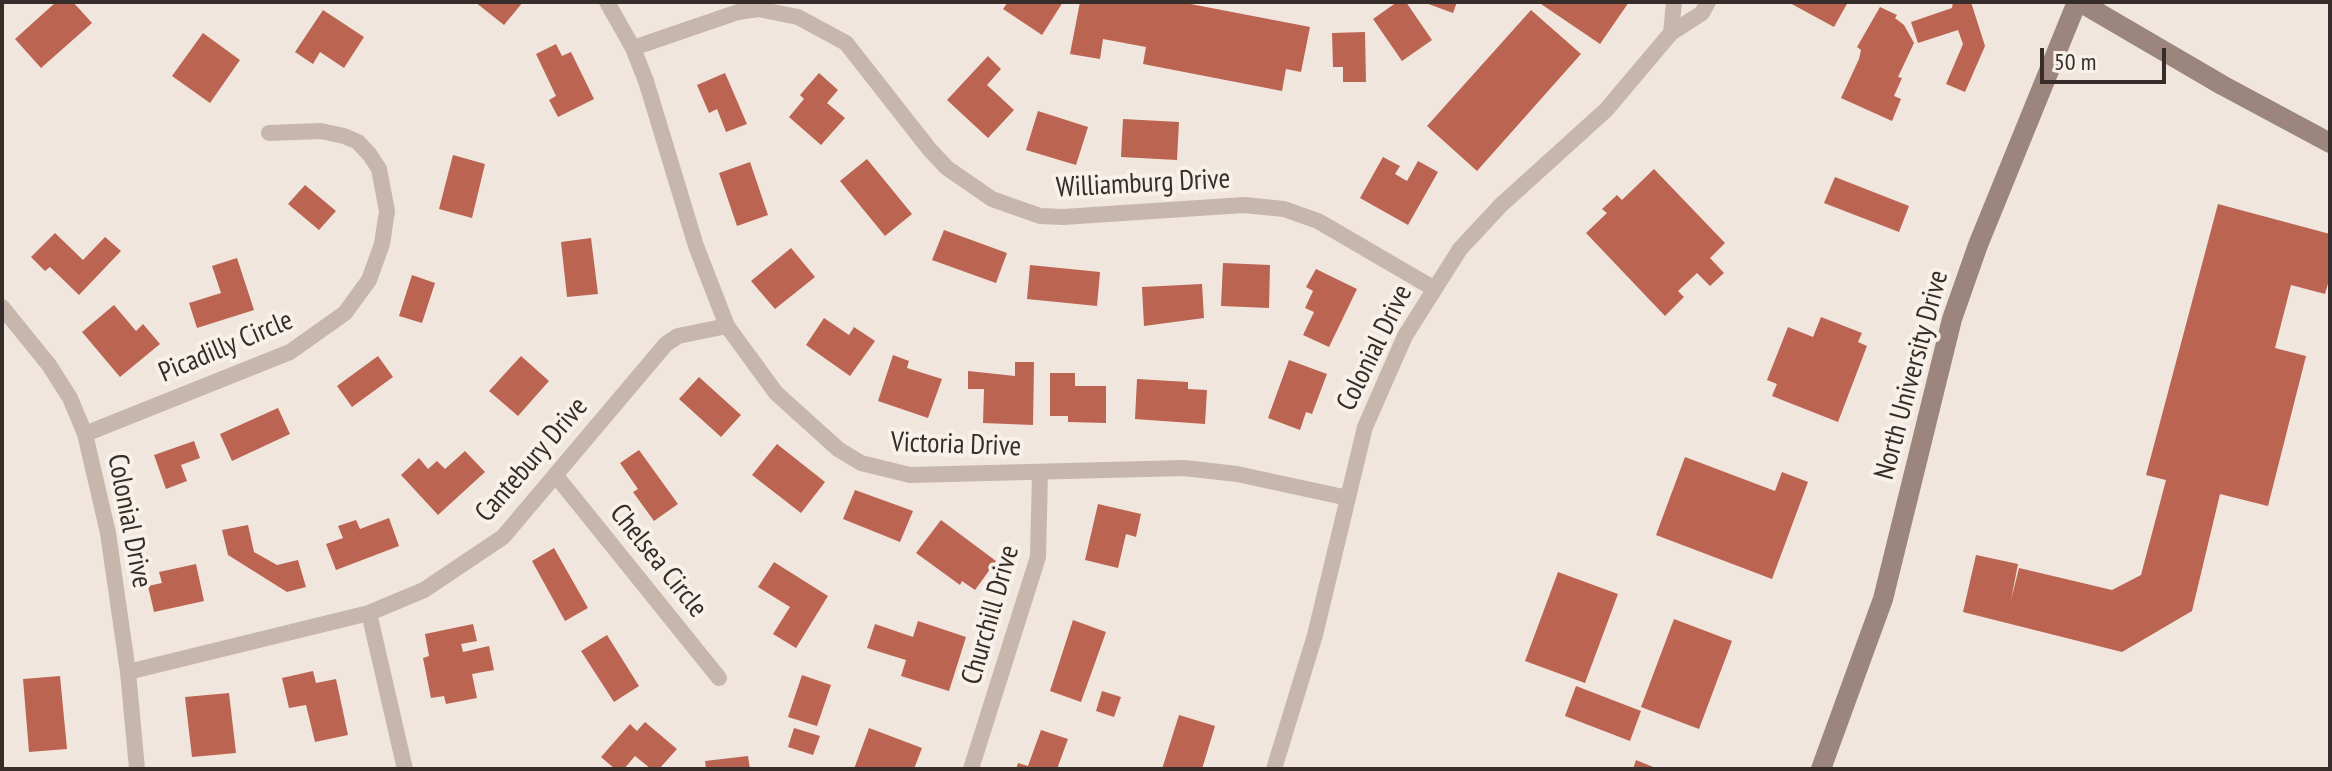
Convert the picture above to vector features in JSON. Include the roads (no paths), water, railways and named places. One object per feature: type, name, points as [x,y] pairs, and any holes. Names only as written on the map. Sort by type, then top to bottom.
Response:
[{"type":"main road","points":[[2079,2],[2330,143]]},
{"type":"main road","name":"North University Drive","points":[[1821,769],[1876,622],[1952,319],[1978,245],[2079,2]]},
{"type":"street","name":"Victoria Drive","points":[[607,2],[633,48],[662,125],[696,246],[727,326],[776,393],[838,449],[861,463],[910,475],[1198,469],[1348,498]]},
{"type":"street","points":[[1671,33],[1674,2]]},
{"type":"street","name":"Colonial Drive","points":[[1274,769],[1315,635],[1373,401],[1433,288],[1480,227],[1606,110],[1671,33],[1702,13],[1708,2]]},
{"type":"street","name":"Williamburg Drive","points":[[633,48],[738,12],[758,9],[798,17],[846,43],[947,168],[992,199],[1040,216],[1063,217],[1244,205],[1284,209],[1318,221],[1433,288]]},
{"type":"street","name":"Picadilly Circle","points":[[85,434],[300,346],[345,313],[369,280],[382,244],[387,211],[384,186],[375,162],[358,142],[344,136],[321,131],[269,133]]},
{"type":"street","name":"Colonial Drive","points":[[2,307],[49,365],[70,398],[85,434],[108,533],[128,672],[137,769]]},
{"type":"street","name":"Cantebury Drive","points":[[128,672],[369,613],[424,590],[503,537],[557,477],[666,344],[678,336],[727,326]]},
{"type":"street","name":"Churchill Drive","points":[[971,769],[1026,603],[1038,557],[1040,473]]},
{"type":"street","name":"Chelsea Circle","points":[[557,477],[719,678]]},
{"type":"street","points":[[369,613],[405,769]]}]
